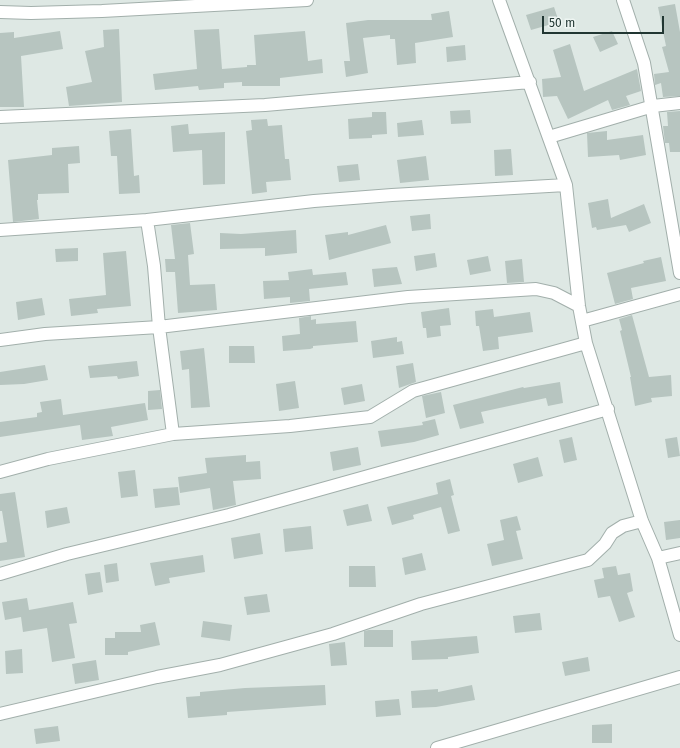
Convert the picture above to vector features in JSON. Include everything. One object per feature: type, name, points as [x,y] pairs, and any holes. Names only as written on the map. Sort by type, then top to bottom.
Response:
[{"type":"street","points":[[0,12],[31,13],[102,11],[307,0]]},
{"type":"street","points":[[499,0],[530,82],[566,185],[579,306],[586,343],[642,521],[658,558],[680,635]]},
{"type":"street","points":[[623,0],[644,63],[680,273]]},
{"type":"street","points":[[0,117],[265,105],[530,82]]},
{"type":"street","points":[[549,137],[652,106],[680,103]]},
{"type":"street","points":[[0,230],[147,220],[330,200],[566,185]]},
{"type":"street","points":[[147,220],[154,266],[159,327],[173,434]]},
{"type":"street","points":[[0,340],[45,334],[159,327],[408,298],[536,289],[554,293],[579,306]]},
{"type":"street","points":[[582,321],[680,294]]},
{"type":"street","points":[[0,472],[48,460],[173,434],[290,426],[370,417],[413,390],[586,343]]},
{"type":"street","points":[[0,574],[67,554],[229,515],[608,409]]},
{"type":"street","points":[[0,714],[157,677],[220,665],[333,634],[421,604],[588,560],[605,544],[612,533],[623,526],[642,521]]},
{"type":"street","points":[[658,558],[680,553]]},
{"type":"street","points":[[437,748],[680,677]]},
{"type":"building","points":[[675,4],[680,32],[680,96],[663,97],[661,83],[655,85],[654,74],[669,72],[662,47],[666,46],[658,7]]},
{"type":"building","points":[[554,7],[559,22],[531,30],[526,15]]},
{"type":"building","points":[[449,11],[453,37],[415,43],[416,63],[397,65],[395,39],[390,39],[390,35],[363,38],[368,73],[346,77],[344,61],[350,61],[346,23],[368,20],[432,20],[431,14]]},
{"type":"building","points":[[119,29],[122,102],[69,106],[66,87],[92,82],[85,51],[104,47],[103,30]]},
{"type":"building","points":[[219,29],[222,69],[256,65],[254,35],[305,31],[308,61],[322,59],[323,73],[280,78],[280,86],[242,86],[242,82],[224,83],[224,88],[199,90],[198,86],[155,90],[153,74],[197,69],[194,30]]},
{"type":"building","points":[[60,31],[63,49],[21,56],[24,107],[0,107],[0,33],[14,32],[14,38]]},
{"type":"building","points":[[612,31],[618,44],[600,52],[593,37]]},
{"type":"building","points":[[570,44],[584,91],[637,69],[641,91],[626,96],[630,105],[612,110],[608,100],[568,119],[557,96],[543,97],[542,79],[561,77],[553,50]]},
{"type":"building","points":[[465,45],[466,60],[447,62],[446,47]]},
{"type":"building","points":[[470,110],[471,123],[451,124],[450,111]]},
{"type":"building","points":[[680,111],[680,152],[670,152],[669,143],[665,143],[663,126],[668,126],[667,112]]},
{"type":"building","points":[[372,112],[386,112],[387,134],[372,135],[372,138],[349,139],[348,119],[372,117]]},
{"type":"building","points":[[267,119],[268,126],[282,125],[285,159],[289,159],[291,180],[266,182],[267,192],[252,194],[246,131],[252,130],[251,120]]},
{"type":"building","points":[[422,120],[424,135],[398,137],[397,123]]},
{"type":"building","points":[[188,124],[189,134],[225,132],[225,184],[203,185],[202,150],[173,152],[171,126]]},
{"type":"building","points":[[131,129],[134,176],[139,175],[140,193],[119,194],[117,156],[111,156],[109,131]]},
{"type":"building","points":[[607,131],[607,140],[643,135],[646,155],[620,160],[619,155],[588,157],[587,133]]},
{"type":"building","points":[[79,146],[80,163],[68,164],[69,193],[38,194],[37,200],[39,219],[13,222],[8,160],[52,155],[52,148]]},
{"type":"building","points":[[511,149],[513,175],[495,176],[494,150]]},
{"type":"building","points":[[426,156],[429,180],[400,183],[397,160]]},
{"type":"building","points":[[358,164],[360,180],[339,182],[337,166]]},
{"type":"building","points":[[608,199],[611,218],[644,204],[651,223],[629,232],[626,225],[597,230],[596,227],[592,228],[588,203]]},
{"type":"building","points":[[430,214],[431,229],[412,231],[410,216]]},
{"type":"building","points":[[190,223],[194,254],[188,255],[190,285],[215,284],[217,310],[178,313],[175,272],[166,272],[165,259],[175,259],[171,225]]},
{"type":"building","points":[[386,225],[391,243],[329,260],[325,235],[348,232],[348,235]]},
{"type":"building","points":[[296,230],[297,253],[265,256],[265,248],[220,249],[220,233],[241,234]]},
{"type":"building","points":[[78,248],[78,261],[56,262],[55,249]]},
{"type":"building","points":[[126,251],[131,306],[97,309],[98,313],[71,316],[69,299],[106,295],[103,253]]},
{"type":"building","points":[[435,253],[437,267],[416,271],[414,256]]},
{"type":"building","points":[[488,256],[491,271],[470,275],[467,260]]},
{"type":"building","points":[[661,257],[666,281],[631,288],[633,299],[615,304],[607,273],[644,263],[643,261]]},
{"type":"building","points":[[522,259],[524,282],[507,283],[505,261]]},
{"type":"building","points":[[397,267],[402,284],[374,287],[372,269]]},
{"type":"building","points":[[312,269],[313,275],[346,272],[348,285],[309,289],[310,301],[290,303],[290,297],[264,299],[263,281],[289,280],[288,272]]},
{"type":"building","points":[[42,298],[45,315],[18,320],[16,302]]},
{"type":"building","points":[[449,308],[451,325],[440,326],[441,336],[427,338],[426,328],[423,328],[421,312]]},
{"type":"building","points":[[493,309],[494,317],[530,312],[533,332],[498,337],[499,349],[483,351],[479,326],[476,326],[475,311]]},
{"type":"building","points":[[632,315],[649,377],[671,375],[672,396],[651,398],[652,402],[635,406],[631,377],[620,331],[622,330],[619,319]]},
{"type":"building","points":[[311,316],[311,320],[316,319],[316,324],[356,321],[358,342],[313,346],[313,348],[310,349],[283,351],[282,336],[300,334],[299,318]]},
{"type":"building","points":[[397,337],[397,342],[402,341],[404,354],[373,358],[371,341]]},
{"type":"building","points":[[229,346],[254,346],[255,363],[229,363]]},
{"type":"building","points":[[204,348],[210,407],[191,408],[189,369],[182,370],[180,351]]},
{"type":"building","points":[[137,361],[139,376],[118,379],[117,376],[90,378],[88,366]]},
{"type":"building","points":[[413,363],[416,382],[399,388],[396,366]]},
{"type":"building","points":[[45,365],[48,380],[24,384],[0,385],[0,372]]},
{"type":"building","points":[[295,381],[299,408],[279,411],[276,384]]},
{"type":"building","points":[[560,382],[563,403],[548,406],[546,398],[481,412],[484,423],[460,429],[453,405],[523,387]]},
{"type":"building","points":[[362,384],[365,401],[344,405],[341,388]]},
{"type":"building","points":[[160,390],[162,409],[148,410],[148,391]]},
{"type":"building","points":[[441,392],[445,413],[426,418],[422,396]]},
{"type":"building","points":[[61,399],[63,415],[145,403],[148,420],[111,427],[113,436],[82,440],[80,425],[0,437],[0,422],[37,417],[37,413],[42,412],[40,402]]},
{"type":"building","points":[[435,419],[439,435],[414,442],[381,447],[378,431],[423,425],[422,422]]},
{"type":"building","points":[[572,437],[577,460],[564,463],[559,440]]},
{"type":"building","points":[[677,437],[680,456],[668,458],[665,439]]},
{"type":"building","points":[[358,447],[361,465],[333,471],[330,452]]},
{"type":"building","points":[[246,455],[246,462],[260,461],[261,479],[233,481],[236,505],[213,510],[210,488],[180,493],[178,477],[207,473],[205,458]]},
{"type":"building","points":[[538,457],[543,476],[518,483],[513,464]]},
{"type":"building","points":[[135,470],[138,496],[121,498],[118,472]]},
{"type":"building","points":[[450,479],[454,495],[451,496],[460,531],[448,534],[441,507],[413,515],[414,519],[392,525],[387,507],[438,494],[436,483]]},
{"type":"building","points":[[178,487],[180,505],[155,508],[153,489]]},
{"type":"building","points":[[15,492],[25,557],[0,561],[0,543],[7,542],[2,511],[0,511],[0,494]]},
{"type":"building","points":[[368,504],[372,521],[347,526],[343,510]]},
{"type":"building","points":[[67,507],[70,523],[47,528],[45,511]]},
{"type":"building","points":[[517,516],[521,530],[516,531],[523,559],[492,566],[487,544],[504,540],[500,520]]},
{"type":"building","points":[[680,520],[680,538],[666,540],[664,522]]},
{"type":"building","points":[[311,526],[313,549],[285,552],[283,529]]},
{"type":"building","points":[[260,533],[263,554],[234,559],[231,538]]},
{"type":"building","points":[[422,553],[426,570],[405,575],[402,558]]},
{"type":"building","points":[[203,555],[205,572],[169,578],[170,583],[155,586],[150,563]]},
{"type":"building","points":[[117,563],[119,581],[106,583],[104,565]]},
{"type":"building","points":[[349,566],[375,566],[376,587],[349,587]]},
{"type":"building","points":[[616,566],[618,575],[630,573],[633,591],[627,593],[635,617],[619,622],[610,596],[598,598],[594,580],[604,578],[602,568]]},
{"type":"building","points":[[100,572],[103,592],[88,595],[85,574]]},
{"type":"building","points":[[267,594],[270,612],[247,615],[244,597]]},
{"type":"building","points":[[27,598],[29,610],[73,602],[77,623],[69,624],[75,658],[52,662],[47,628],[23,632],[21,617],[5,620],[2,602]]},
{"type":"building","points":[[540,613],[542,630],[515,633],[513,616]]},
{"type":"building","points":[[203,621],[232,625],[230,641],[201,637]]},
{"type":"building","points":[[155,622],[160,645],[128,652],[128,655],[105,655],[105,638],[115,638],[115,632],[141,632],[140,625]]},
{"type":"building","points":[[393,630],[393,647],[364,647],[364,631]]},
{"type":"building","points":[[477,636],[479,653],[448,657],[448,659],[412,660],[411,641]]},
{"type":"building","points":[[345,642],[347,665],[331,666],[329,644]]},
{"type":"building","points":[[22,649],[23,673],[6,674],[5,651]]},
{"type":"building","points":[[588,657],[590,671],[565,676],[562,662]]},
{"type":"building","points":[[96,660],[99,680],[75,684],[72,664]]},
{"type":"building","points":[[325,685],[326,705],[227,712],[227,715],[188,718],[186,697],[200,696],[200,692],[245,688]]},
{"type":"building","points":[[472,685],[475,700],[436,707],[412,708],[411,691],[438,689],[438,692]]},
{"type":"building","points":[[399,699],[401,715],[376,717],[375,701]]},
{"type":"building","points":[[612,724],[612,743],[592,743],[592,725]]},
{"type":"building","points":[[58,726],[60,741],[36,744],[34,729]]}]
